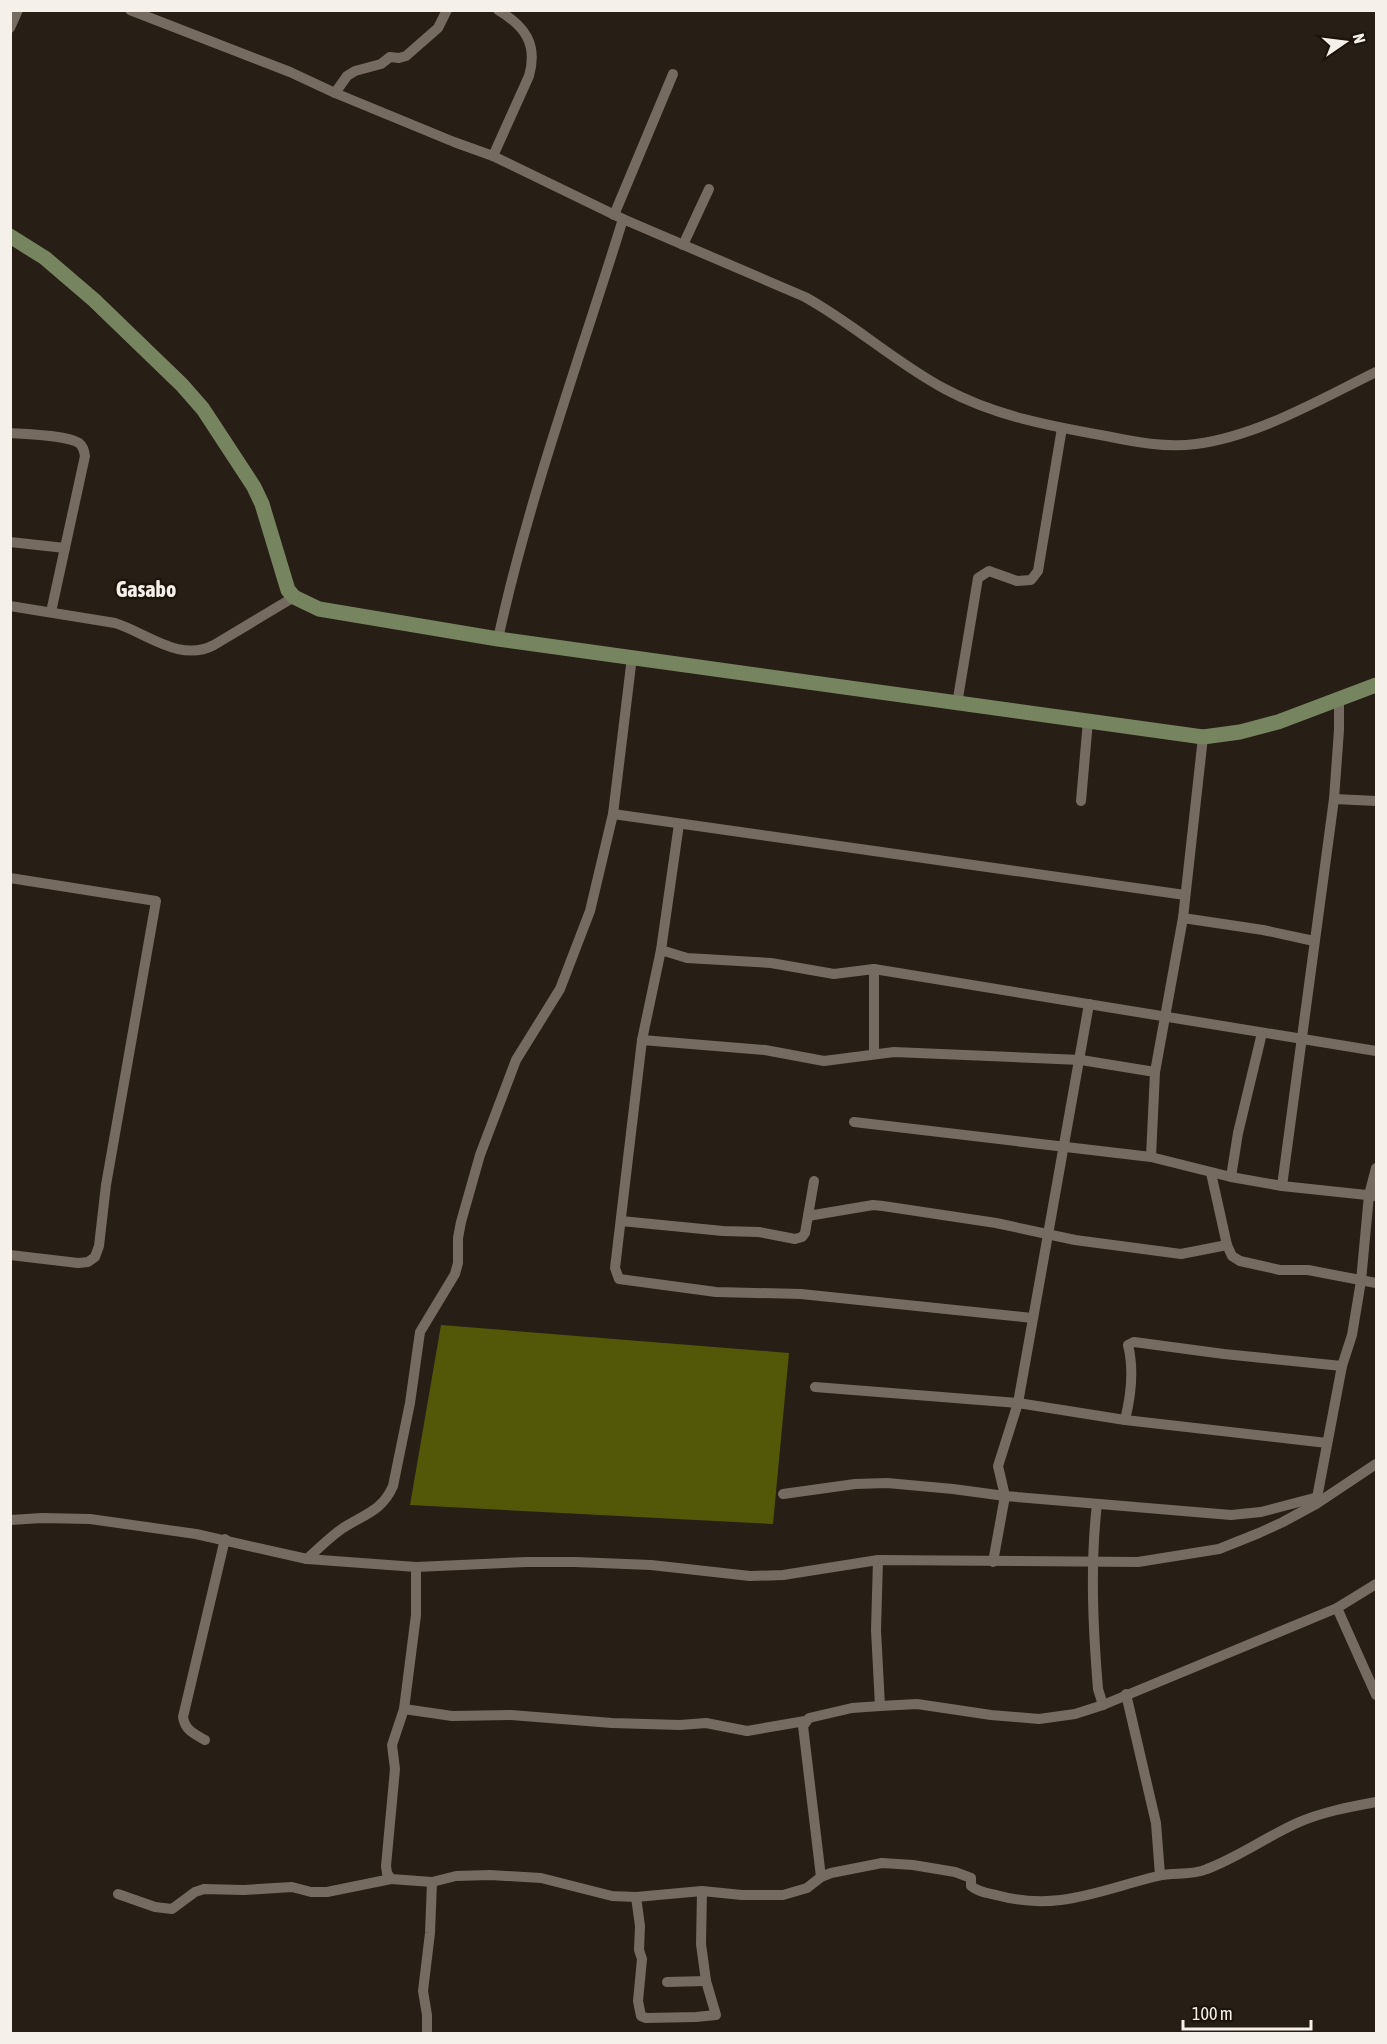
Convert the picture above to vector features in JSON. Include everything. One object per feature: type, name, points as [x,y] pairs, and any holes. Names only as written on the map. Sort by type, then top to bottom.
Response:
[{"type":"main road","points":[[10,236],[45,258],[94,300],[182,384],[203,409],[254,487],[268,523],[282,575],[294,597],[320,609],[498,639],[1203,737],[1240,732],[1278,722],[1377,685]]},
{"type":"street","points":[[10,28],[18,10]]},
{"type":"street","points":[[130,10],[290,72],[454,142],[493,156],[619,217],[817,303],[892,357],[943,388],[975,404],[1004,414],[1062,428],[1144,443],[1195,444],[1245,431],[1288,415],[1377,372]]},
{"type":"street","points":[[336,93],[347,76],[355,71],[381,64],[390,57],[406,56],[438,28],[447,10]]},
{"type":"street","points":[[493,156],[529,76],[533,51],[530,40],[516,24],[498,10]]},
{"type":"street","points":[[498,639],[517,557],[563,404],[585,341],[619,217],[673,74]]},
{"type":"street","points":[[683,245],[709,189]]},
{"type":"street","points":[[957,704],[978,579],[989,571],[1017,581],[1031,580],[1038,572],[1062,428]]},
{"type":"street","points":[[10,433],[54,437],[77,442],[84,448],[85,456],[51,612]]},
{"type":"street","points":[[10,542],[65,548]]},
{"type":"street","points":[[10,606],[114,623],[166,645],[193,652],[203,651],[294,597]]},
{"type":"street","points":[[307,1559],[336,1533],[381,1506],[388,1498],[393,1486],[410,1403],[420,1332],[455,1274],[461,1222],[480,1155],[516,1060],[560,989],[590,910],[613,814],[632,657]]},
{"type":"street","points":[[1282,1186],[1334,799],[1339,699]]},
{"type":"street","points":[[1081,801],[1088,721]]},
{"type":"street","points":[[1151,1157],[1155,1072],[1183,918],[1203,737]]},
{"type":"street","points":[[1334,799],[1377,801]]},
{"type":"street","points":[[613,814],[1185,895]]},
{"type":"street","points":[[679,824],[661,950],[642,1040],[615,1268],[619,1279],[716,1292],[801,1294],[1032,1318]]},
{"type":"street","points":[[10,878],[156,901],[106,1185],[99,1246],[95,1257],[88,1262],[78,1263],[10,1255]]},
{"type":"street","points":[[1183,918],[1263,930],[1314,941]]},
{"type":"street","points":[[661,950],[687,958],[771,963],[834,974],[874,969],[1377,1052]]},
{"type":"street","points":[[874,969],[874,1054]]},
{"type":"street","points":[[993,1562],[1005,1496],[998,1466],[1018,1403],[1081,1060],[1089,1004]]},
{"type":"street","points":[[1231,1177],[1238,1133],[1262,1033]]},
{"type":"street","points":[[642,1040],[765,1050],[824,1061],[894,1052],[1081,1060],[1155,1072]]},
{"type":"street","points":[[854,1122],[1151,1157],[1211,1173],[1282,1186],[1373,1196]]},
{"type":"street","points":[[1317,1500],[1342,1366],[1352,1335],[1377,1168]]},
{"type":"street","points":[[1211,1173],[1227,1245],[1232,1256],[1240,1261],[1280,1270],[1308,1270],[1377,1283]]},
{"type":"street","points":[[621,1221],[723,1231],[759,1232],[795,1239],[802,1237],[805,1233],[814,1181]]},
{"type":"street","points":[[808,1216],[873,1205],[996,1223],[1075,1240],[1180,1254],[1227,1245]]},
{"type":"street","points":[[1125,1420],[1130,1401],[1128,1345],[1134,1342],[1342,1366]]},
{"type":"street","points":[[815,1388],[1018,1403],[1125,1420],[1327,1443]]},
{"type":"street","points":[[10,1520],[90,1519],[225,1539],[307,1559],[416,1567],[575,1562],[651,1565],[750,1576],[783,1575],[878,1560],[1138,1562],[1219,1549],[1283,1522],[1377,1464]]},
{"type":"street","points":[[783,1494],[855,1484],[887,1483],[1005,1496],[1231,1515],[1261,1512],[1317,1500]]},
{"type":"street","points":[[1097,1504],[1092,1562],[1095,1655],[1098,1689],[1103,1705]]},
{"type":"street","points":[[205,1740],[184,1725],[183,1717],[225,1539]]},
{"type":"street","points":[[878,1560],[876,1630],[880,1706]]},
{"type":"street","points":[[391,1879],[386,1866],[395,1769],[392,1745],[404,1709],[416,1616],[416,1567]]},
{"type":"street","points":[[404,1709],[452,1716],[511,1714],[612,1723],[680,1725],[706,1723],[747,1731],[805,1721],[809,1718],[852,1708],[917,1704],[991,1715],[1039,1719],[1076,1714],[1103,1705],[1337,1608],[1377,1584]]},
{"type":"street","points":[[1337,1608],[1377,1695]]},
{"type":"street","points":[[1126,1694],[1156,1823],[1160,1875]]},
{"type":"street","points":[[805,1721],[803,1726],[821,1877]]},
{"type":"street","points":[[118,1894],[155,1907],[171,1909],[195,1892],[204,1889],[244,1890],[292,1887],[311,1892],[327,1892],[391,1879],[432,1882],[456,1876],[490,1875],[541,1878],[612,1896],[636,1897],[702,1891],[742,1895],[783,1895],[807,1888],[821,1877],[882,1863],[913,1865],[955,1872],[971,1878],[971,1886],[976,1890],[1004,1898],[1039,1903],[1086,1896],[1160,1875],[1193,1874],[1234,1858],[1294,1824],[1320,1813],[1377,1802]]},
{"type":"street","points":[[427,2034],[423,1991],[430,1933],[432,1882]]},
{"type":"street","points":[[636,1897],[640,1926],[639,1950],[642,1959],[638,2001],[641,2016],[646,2018],[696,2017],[716,2015],[706,1981],[700,1932],[702,1891]]},
{"type":"street","points":[[667,1982],[706,1981]]},
{"type":"shaded area","points":[[441,1325],[789,1353],[773,1524],[410,1505]]},
{"type":"district","name":"Gasabo","points":[[146,589]]}]
